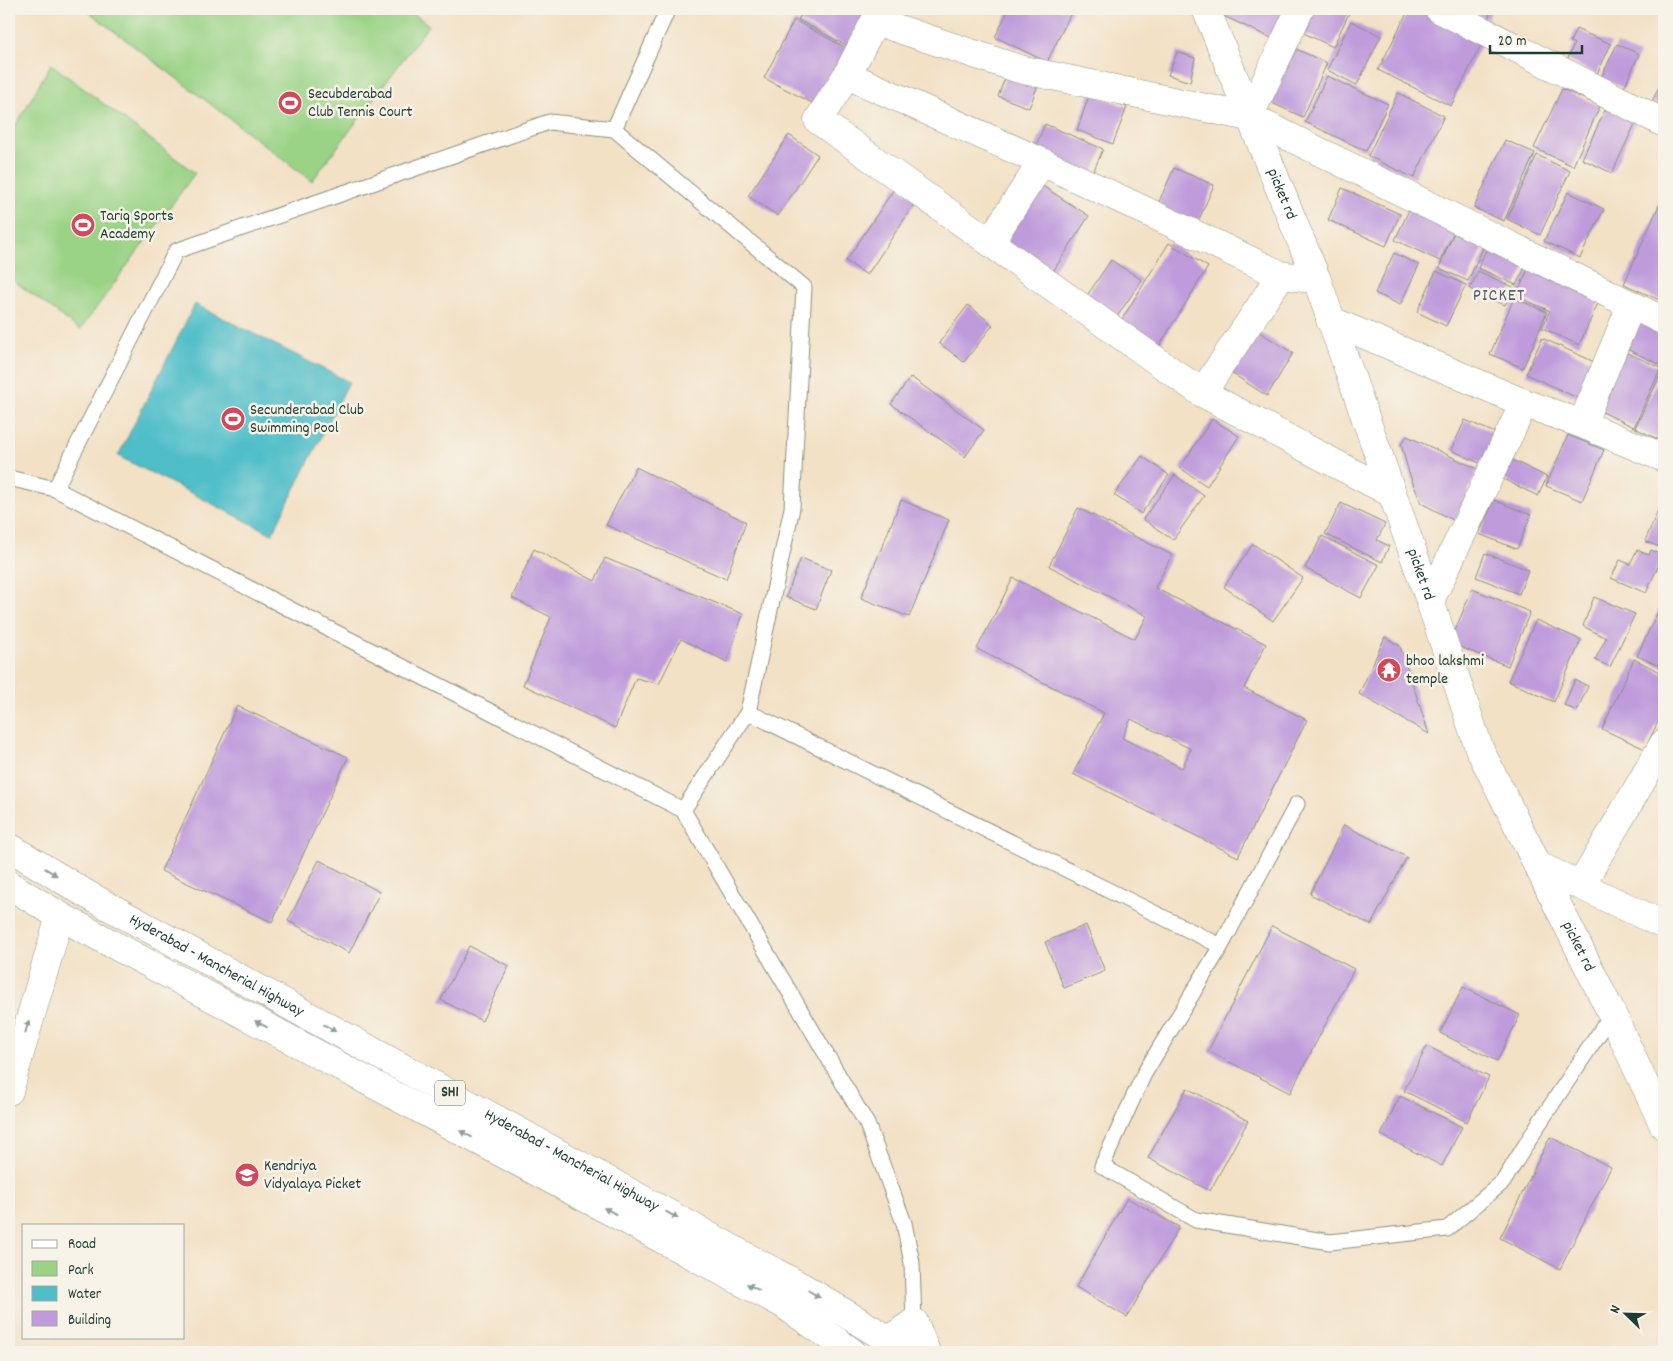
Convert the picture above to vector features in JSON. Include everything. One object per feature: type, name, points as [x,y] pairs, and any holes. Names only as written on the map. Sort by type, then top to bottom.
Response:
[{"type":"street","name":"picket rd","points":[[1206,9],[1316,280],[1430,601],[1479,748],[1612,1014],[1664,1126]]},
{"type":"street","points":[[1249,117],[1300,9]]},
{"type":"street","points":[[1439,9],[1664,123]]},
{"type":"street","points":[[1391,493],[1202,394],[818,120],[847,75],[879,15],[1019,70],[1249,117],[1664,321]]},
{"type":"street","points":[[847,75],[1042,162],[1280,275],[1316,280]]},
{"type":"street","points":[[990,242],[1042,162]]},
{"type":"street","points":[[1202,394],[1280,275]]},
{"type":"street","points":[[1582,424],[1632,306]]},
{"type":"street","points":[[1330,320],[1524,403],[1582,424],[1664,458]]},
{"type":"street","points":[[1430,601],[1524,403]]},
{"type":"street","points":[[1580,885],[1664,743]]},
{"type":"street","name":"Hyderabad - Mancherial Highway","points":[[9,847],[88,895],[802,1287],[890,1340],[926,1352]]},
{"type":"street","points":[[1537,865],[1664,925]]},
{"type":"street","name":"Hyderabad - Mancherial Highway","points":[[9,885],[60,916],[783,1304],[852,1352]]},
{"type":"street","points":[[9,1091],[60,916]]},
{"type":"street","points":[[890,1340],[914,1322],[926,1352]]},
{"type":"lane","points":[[614,130],[668,9]]},
{"type":"lane","points":[[55,489],[176,251],[548,122],[614,130],[804,287],[792,508],[748,712],[683,810]]},
{"type":"lane","points":[[9,478],[55,489],[683,810],[867,1124],[904,1223],[912,1263],[914,1322]]},
{"type":"lane","points":[[748,712],[1221,946]]},
{"type":"lane","points":[[1298,804],[1221,946],[1144,1074],[1102,1166],[1196,1220],[1330,1242],[1447,1229],[1503,1182],[1538,1125],[1612,1014]]},
{"type":"green space","name":"Secubderabad Club Tennis Court","points":[[85,9],[407,9],[429,25],[312,181]]},
{"type":"green space","name":"Tariq Sports Academy","points":[[51,64],[195,173],[80,330],[9,277],[9,137]]},
{"type":"water","name":"Secunderabad Club Swimming Pool","points":[[195,304],[349,382],[272,534],[118,456]]},
{"type":"building","points":[[804,9],[855,9],[868,15],[851,48],[798,20]]},
{"type":"building","points":[[1009,9],[1073,9],[1047,62],[995,37]]},
{"type":"building","points":[[1219,9],[1298,9],[1282,43],[1217,13]]},
{"type":"building","points":[[1302,9],[1351,9],[1333,47],[1293,28]]},
{"type":"building","points":[[1409,9],[1423,9],[1484,39],[1451,106],[1378,70]]},
{"type":"building","points":[[1466,9],[1492,9],[1488,19]]},
{"type":"building","points":[[794,20],[850,50],[820,107],[764,78]]},
{"type":"building","points":[[1351,21],[1381,36],[1357,85],[1327,70]]},
{"type":"building","points":[[1576,29],[1611,44],[1597,74],[1567,60],[1574,44],[1570,42]]},
{"type":"building","points":[[1617,44],[1639,54],[1624,88],[1601,78]]},
{"type":"building","points":[[1287,45],[1327,63],[1303,117],[1263,99]]},
{"type":"building","points":[[1177,52],[1195,58],[1190,82],[1168,75]]},
{"type":"building","points":[[1007,73],[1038,85],[1029,108],[998,96]]},
{"type":"building","points":[[1327,76],[1388,104],[1366,151],[1305,122]]},
{"type":"building","points":[[1664,77],[1664,107],[1652,101]]},
{"type":"building","points":[[1562,89],[1600,106],[1573,166],[1534,148]]},
{"type":"building","points":[[1090,93],[1127,107],[1113,144],[1077,130]]},
{"type":"building","points":[[1398,93],[1444,116],[1414,178],[1368,156]]},
{"type":"building","points":[[1607,106],[1636,122],[1612,173],[1582,159]]},
{"type":"building","points":[[1045,124],[1103,149],[1091,177],[1033,153]]},
{"type":"building","points":[[789,135],[818,155],[778,216],[748,196]]},
{"type":"building","points":[[1505,140],[1535,153],[1504,221],[1474,208]]},
{"type":"building","points":[[1537,155],[1570,171],[1540,235],[1507,219]]},
{"type":"building","points":[[1174,168],[1214,185],[1197,224],[1157,206]]},
{"type":"building","points":[[1035,181],[1089,216],[1052,273],[998,238]]},
{"type":"building","points":[[896,186],[917,200],[867,275],[846,261]]},
{"type":"building","points":[[1342,188],[1400,214],[1386,246],[1328,220]]},
{"type":"building","points":[[1568,192],[1604,209],[1580,258],[1544,241]]},
{"type":"building","points":[[1664,194],[1664,302],[1624,284]]},
{"type":"building","points":[[1409,210],[1454,232],[1440,261],[1395,240]]},
{"type":"building","points":[[1454,232],[1484,246],[1468,281],[1439,268]]},
{"type":"building","points":[[1169,243],[1208,267],[1158,348],[1119,324]]},
{"type":"building","points":[[1487,248],[1526,265],[1516,285],[1478,268]]},
{"type":"building","points":[[1394,253],[1419,265],[1400,305],[1375,293]]},
{"type":"building","points":[[1111,260],[1142,280],[1114,321],[1084,300]]},
{"type":"building","points":[[1529,267],[1600,299],[1579,345],[1542,328],[1550,311],[1516,296]]},
{"type":"building","points":[[1436,271],[1466,285],[1446,326],[1417,312]]},
{"type":"building","points":[[1478,271],[1513,287],[1505,305],[1470,289]]},
{"type":"building","points":[[1514,298],[1547,312],[1523,368],[1490,354]]},
{"type":"building","points":[[968,305],[993,325],[964,362],[939,343]]},
{"type":"building","points":[[1634,320],[1664,334],[1663,366],[1622,347]]},
{"type":"building","points":[[1256,330],[1293,353],[1267,396],[1230,372]]},
{"type":"building","points":[[1542,338],[1601,365],[1584,401],[1526,374]]},
{"type":"building","points":[[1623,351],[1661,368],[1634,427],[1596,409]]},
{"type":"building","points":[[1664,367],[1664,442],[1635,428]]},
{"type":"building","points":[[911,377],[984,430],[965,457],[891,404]]},
{"type":"building","points":[[1212,419],[1239,436],[1207,486],[1180,468]]},
{"type":"building","points":[[1465,420],[1500,435],[1486,466],[1451,450]]},
{"type":"building","points":[[1568,435],[1604,450],[1582,501],[1546,486]]},
{"type":"building","points":[[1407,436],[1478,469],[1455,521],[1421,503],[1409,473],[1401,444]]},
{"type":"building","points":[[1142,456],[1169,475],[1141,514],[1114,495]]},
{"type":"building","points":[[1512,460],[1547,477],[1538,496],[1503,479]]},
{"type":"building","points":[[636,467],[746,522],[726,579],[606,525]]},
{"type":"building","points":[[1175,475],[1204,496],[1173,540],[1143,519]]},
{"type":"building","points":[[901,500],[949,520],[909,617],[861,598]]},
{"type":"building","points":[[1494,500],[1531,515],[1517,549],[1479,534]]},
{"type":"building","points":[[1341,503],[1385,524],[1377,540],[1389,546],[1382,562],[1325,534]]},
{"type":"building","points":[[1078,508],[1172,555],[1155,588],[1266,644],[1244,688],[1307,720],[1238,857],[1073,774],[1104,713],[977,649],[1013,578],[1135,639],[1147,616],[1049,566]],"holes":[[[1131,719],[1191,749],[1182,768],[1122,738]]]},
{"type":"building","points":[[1659,508],[1664,511],[1664,549],[1645,541]]},
{"type":"building","points":[[1322,536],[1379,565],[1361,598],[1305,568]]},
{"type":"building","points":[[1253,544],[1303,578],[1273,621],[1224,587]]},
{"type":"building","points":[[534,549],[595,581],[605,558],[743,614],[727,662],[681,639],[659,684],[636,678],[615,728],[523,685],[551,617],[512,598]]},
{"type":"building","points":[[1637,550],[1649,555],[1651,550],[1663,555],[1646,593],[1611,578],[1620,560],[1630,564]]},
{"type":"building","points":[[1485,553],[1528,570],[1519,594],[1476,577]]},
{"type":"building","points":[[801,558],[831,570],[816,609],[786,597]]},
{"type":"building","points":[[1472,589],[1530,612],[1508,666],[1450,643]]},
{"type":"building","points":[[1594,597],[1635,614],[1610,667],[1595,660],[1606,638],[1583,626]]},
{"type":"building","points":[[1659,609],[1664,611],[1664,668],[1637,656]]},
{"type":"building","points":[[1536,620],[1581,640],[1554,702],[1508,681]]},
{"type":"building","name":"bhoo lakshmi temple","points":[[1385,637],[1400,646],[1429,734],[1359,694]]},
{"type":"building","points":[[1634,659],[1664,674],[1664,709],[1645,749],[1602,729]]},
{"type":"building","points":[[1575,680],[1588,686],[1577,711],[1564,705]]},
{"type":"building","points":[[237,706],[348,757],[272,922],[161,871]]},
{"type":"building","points":[[1344,825],[1407,857],[1371,925],[1310,894]]},
{"type":"building","points":[[319,860],[380,892],[349,953],[288,921]]},
{"type":"building","points":[[1086,925],[1105,971],[1064,988],[1045,942]]},
{"type":"building","points":[[1272,926],[1354,969],[1290,1093],[1208,1051]]},
{"type":"building","points":[[469,946],[509,966],[482,1021],[441,1000]]},
{"type":"building","points":[[1463,987],[1520,1015],[1497,1061],[1440,1033]]},
{"type":"building","points":[[1427,1046],[1489,1077],[1467,1122],[1404,1091]]},
{"type":"building","points":[[1187,1088],[1248,1121],[1210,1191],[1148,1158]]},
{"type":"building","points":[[1400,1096],[1462,1127],[1442,1166],[1381,1135]]},
{"type":"building","points":[[1550,1137],[1611,1167],[1560,1269],[1500,1238]]},
{"type":"building","points":[[1127,1198],[1179,1227],[1127,1317],[1076,1287]]},
{"type":"place","name":"Secubderabad Club Tennis Court","points":[[290,103]]},
{"type":"place","name":"Tariq Sports Academy","points":[[83,225]]},
{"type":"place","name":"Secunderabad Club Swimming Pool","points":[[233,419]]},
{"type":"place","name":"bhoo lakshmi temple","points":[[1389,670]]},
{"type":"place","name":"Kendriya Vidyalaya Picket","points":[[247,1175]]},
{"type":"district","name":"PICKET","points":[[1499,296]]}]
